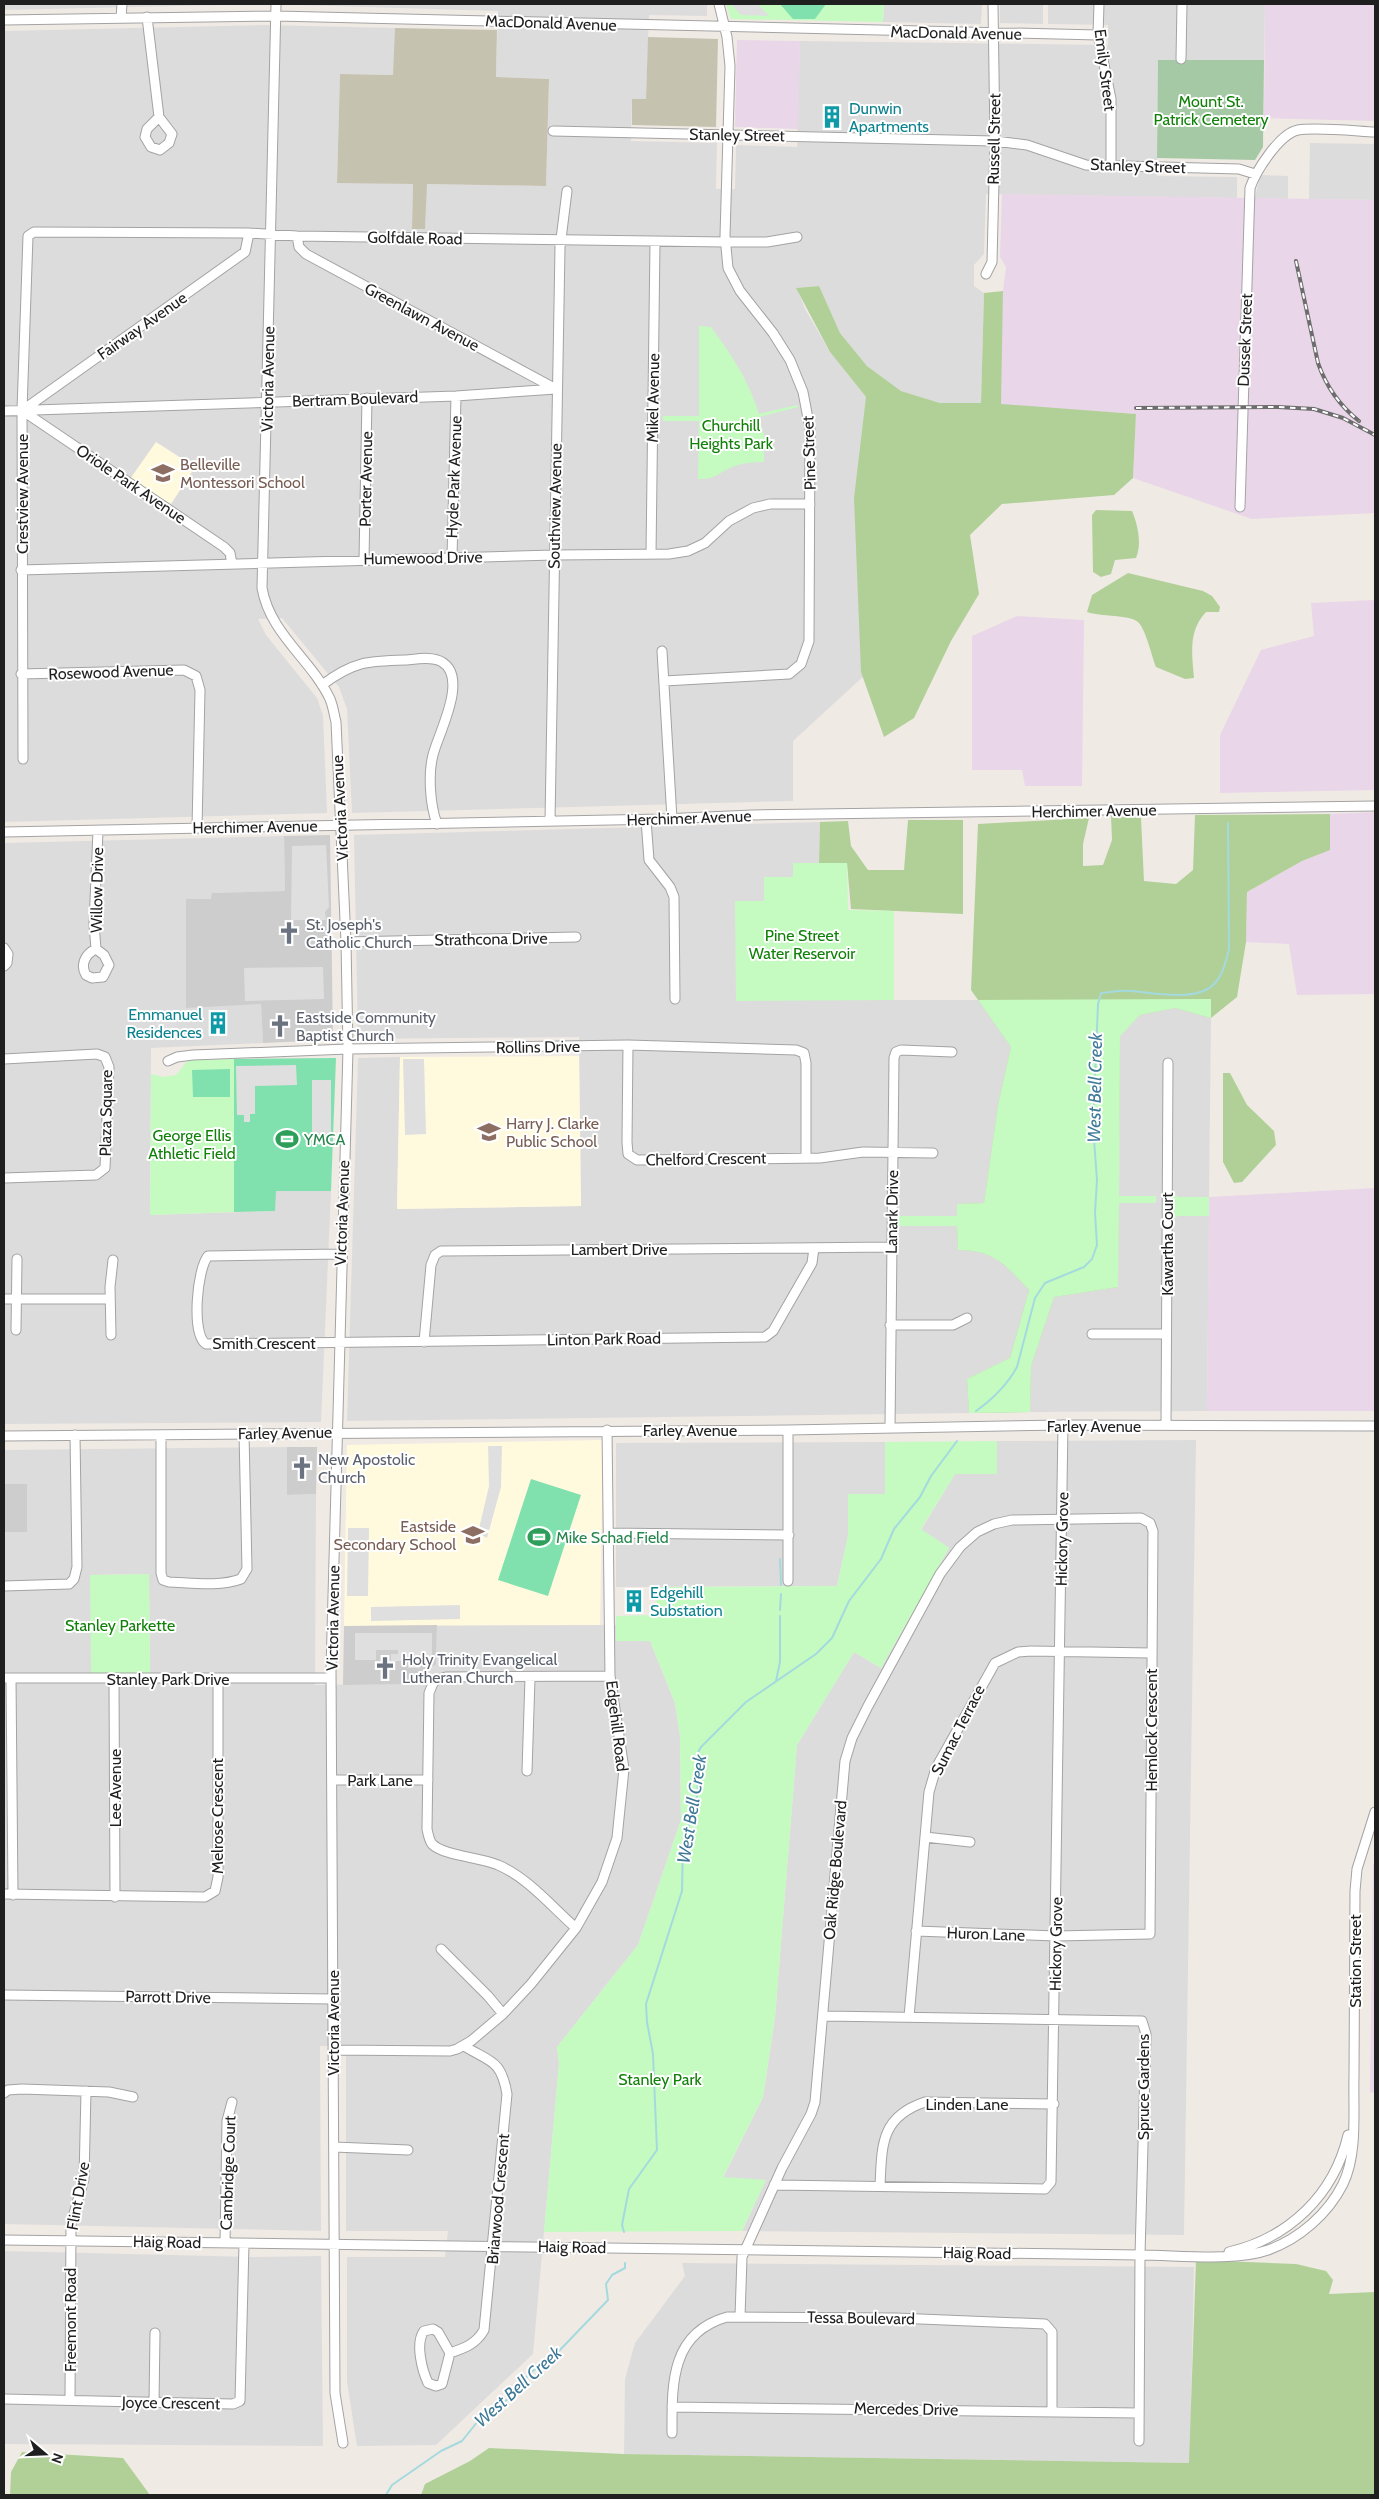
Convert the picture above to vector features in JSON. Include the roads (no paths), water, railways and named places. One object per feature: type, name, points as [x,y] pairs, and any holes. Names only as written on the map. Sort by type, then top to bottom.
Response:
[{"type":"street","points":[[121,18],[122,4]]},
{"type":"street","name":"Victoria Avenue","points":[[276,4],[263,564],[264,599],[275,624],[322,685],[330,700],[336,722],[346,942],[348,1049],[338,1343],[331,1678],[335,2393],[344,2442]]},
{"type":"street","name":"Pine Street","points":[[664,681],[781,676],[789,674],[800,664],[808,641],[810,429],[802,392],[790,360],[782,345],[733,280],[727,262],[730,66],[725,28],[719,4]]},
{"type":"street","name":"Russell Street","points":[[986,274],[992,262],[995,141],[993,4]]},
{"type":"street","name":"Emily Street","points":[[1099,4],[1098,35],[1110,85],[1111,166]]},
{"type":"street","points":[[1181,59],[1182,4]]},
{"type":"street","name":"MacDonald Avenue","points":[[4,20],[276,16],[725,28],[1098,35]]},
{"type":"street","points":[[147,17],[159,117]]},
{"type":"street","points":[[1255,174],[1283,138],[1297,130],[1375,132]]},
{"type":"street","name":"Stanley Street","points":[[553,131],[995,141],[1027,145],[1086,165],[1239,169],[1255,174]]},
{"type":"street","name":"Dussek Street","points":[[1240,507],[1250,188],[1255,174]]},
{"type":"street","name":"Southview Avenue","points":[[550,821],[560,240],[567,191]]},
{"type":"street","name":"Golfdale Road","points":[[34,232],[271,234],[655,242],[767,242],[797,238]]},
{"type":"street","name":"Crestview Avenue","points":[[22,759],[22,410],[28,236],[34,232]]},
{"type":"street","name":"Fairway Avenue","points":[[22,410],[245,252],[249,234]]},
{"type":"street","name":"Greenlawn Avenue","points":[[297,236],[299,247],[306,254],[556,389]]},
{"type":"street","name":"Mikel Avenue","points":[[651,554],[655,242]]},
{"type":"street","name":"Bertram Boulevard","points":[[4,411],[456,396],[556,389]]},
{"type":"street","name":"Hyde Park Avenue","points":[[452,558],[456,396]]},
{"type":"street","name":"Porter Avenue","points":[[364,560],[367,398]]},
{"type":"street","name":"Oriole Park Avenue","points":[[22,410],[224,547],[230,553],[232,564]]},
{"type":"street","name":"Humewood Drive","points":[[21,570],[678,553],[698,546],[736,516],[753,508],[770,504],[810,504]]},
{"type":"street","points":[[662,651],[672,819]]},
{"type":"street","points":[[322,685],[356,664],[373,661],[427,659],[441,661],[450,670],[451,704],[433,755],[431,773],[437,824]]},
{"type":"street","name":"Rosewood Avenue","points":[[21,674],[184,670],[196,676],[200,690],[197,828]]},
{"type":"street","name":"Herchimer Avenue","points":[[4,832],[646,820],[752,816],[1375,806]]},
{"type":"street","points":[[646,820],[649,860],[670,887],[675,904],[675,999]]},
{"type":"street","name":"Willow Drive","points":[[96,949],[94,924],[98,831]]},
{"type":"street","name":"Strathcona Drive","points":[[346,942],[576,937]]},
{"type":"street","points":[[4,948],[8,954],[7,963],[4,966]]},
{"type":"street","name":"Rollins Drive","points":[[168,1061],[193,1055],[348,1049],[628,1045],[761,1047],[796,1050],[804,1053],[806,1158]]},
{"type":"street","name":"Chelford Crescent","points":[[628,1045],[627,1142],[628,1154],[637,1160],[806,1158],[863,1152],[933,1153]]},
{"type":"street","name":"Lanark Drive","points":[[890,1428],[894,1058],[896,1052],[901,1050],[952,1052]]},
{"type":"street","name":"Plaza Square","points":[[4,1059],[97,1054],[106,1057],[109,1067],[105,1168],[102,1172],[96,1175],[4,1178]]},
{"type":"street","name":"Kawartha Court","points":[[1166,1425],[1168,1063]]},
{"type":"street","name":"Lambert Drive","points":[[424,1342],[430,1265],[435,1255],[442,1251],[892,1247]]},
{"type":"street","name":"Linton Park Road","points":[[338,1343],[765,1337],[773,1331],[812,1263],[814,1248]]},
{"type":"street","name":"Smith Crescent","points":[[338,1343],[206,1344],[201,1341],[198,1333],[198,1296],[202,1263],[208,1256],[341,1254]]},
{"type":"street","points":[[16,1330],[18,1299],[17,1259]]},
{"type":"street","points":[[111,1335],[110,1299],[113,1260]]},
{"type":"street","points":[[4,1299],[110,1299]]},
{"type":"street","points":[[890,1325],[953,1325],[967,1318]]},
{"type":"street","points":[[1092,1334],[1166,1334]]},
{"type":"street","name":"Farley Avenue","points":[[4,1436],[1166,1425],[1375,1426]]},
{"type":"street","name":"Hickory Grove","points":[[774,2185],[1045,2189],[1051,2182],[1054,2104],[1064,1426]]},
{"type":"street","name":"Edgehill Road","points":[[333,2050],[450,2051],[464,2046],[503,2014],[531,1984],[576,1928],[602,1882],[617,1838],[621,1815],[624,1761],[610,1676],[607,1430]]},
{"type":"street","points":[[788,1430],[788,1581]]},
{"type":"street","points":[[161,1435],[161,1573],[163,1580],[169,1582],[215,1584],[230,1583],[242,1579],[247,1569],[244,1433]]},
{"type":"street","points":[[4,1586],[69,1584],[74,1579],[77,1568],[75,1436]]},
{"type":"street","name":"Oak Ridge Boulevard","points":[[740,2317],[741,2261],[774,2185],[815,2102],[824,2016],[842,1784],[845,1761],[856,1730],[940,1574],[960,1547],[977,1532],[994,1524],[1034,1518],[1063,1520]]},
{"type":"street","name":"Hemlock Crescent","points":[[1056,1936],[1150,1934],[1153,1531],[1150,1523],[1141,1518],[1063,1520]]},
{"type":"street","points":[[608,1533],[789,1535]]},
{"type":"street","name":"Sumac Terrace","points":[[909,2017],[929,1792],[936,1768],[994,1663],[1018,1652],[1151,1652]]},
{"type":"street","points":[[576,1928],[520,1878],[500,1865],[479,1858],[442,1850],[431,1843],[427,1829],[429,1693],[434,1681],[446,1677],[530,1678],[610,1676]]},
{"type":"street","points":[[8,1678],[8,1895]]},
{"type":"street","name":"Stanley Park Drive","points":[[8,1678],[331,1678]]},
{"type":"street","name":"Melrose Crescent","points":[[8,1895],[205,1897],[216,1891],[218,1878],[218,1678]]},
{"type":"street","points":[[527,1772],[530,1678]]},
{"type":"street","name":"Lee Avenue","points":[[114,1679],[115,1897]]},
{"type":"street","name":"Park Lane","points":[[333,1780],[428,1780]]},
{"type":"street","name":"Station Street","points":[[1140,2255],[1248,2256],[1268,2250],[1291,2240],[1316,2220],[1343,2184],[1350,2163],[1353,2114],[1355,1891],[1358,1869],[1375,1812]]},
{"type":"street","points":[[925,1837],[970,1842]]},
{"type":"street","name":"Huron Lane","points":[[916,1932],[1056,1936]]},
{"type":"street","points":[[441,1949],[488,1996],[503,2014]]},
{"type":"street","name":"Parrott Drive","points":[[4,1995],[333,1999]]},
{"type":"street","name":"Spruce Gardens","points":[[824,2016],[1054,2018],[1142,2021],[1146,2034],[1140,2255],[1139,2441]]},
{"type":"street","name":"Briarwood Crescent","points":[[450,2353],[469,2347],[479,2339],[484,2330],[494,2246],[507,2094],[504,2076],[494,2063],[464,2046]]},
{"type":"street","points":[[4,2093],[8,2090],[22,2089],[86,2091],[134,2097]]},
{"type":"street","name":"Flint Drive","points":[[71,2241],[73,2212],[84,2179],[86,2091]]},
{"type":"street","name":"Cambridge Court","points":[[225,2243],[226,2121],[232,2102]]},
{"type":"street","name":"Linden Lane","points":[[880,2186],[882,2144],[892,2122],[912,2106],[925,2102],[1054,2104]]},
{"type":"street","name":"Station Street","points":[[1212,2255],[1257,2243],[1278,2233],[1307,2211],[1321,2196],[1336,2171],[1346,2145],[1353,2114]]},
{"type":"street","points":[[334,2147],[408,2150]]},
{"type":"street","name":"Haig Road","points":[[4,2240],[1140,2255]]},
{"type":"street","name":"Freemont Road","points":[[70,2400],[71,2241]]},
{"type":"street","name":"Joyce Crescent","points":[[4,2399],[154,2403],[233,2404],[240,2402],[244,2244]]},
{"type":"street","name":"Tessa Boulevard","points":[[672,2433],[672,2384],[676,2367],[692,2337],[714,2321],[740,2317],[896,2318],[1045,2324],[1052,2332],[1052,2411]]},
{"type":"street","points":[[433,2329],[438,2332],[450,2353],[442,2384],[436,2386],[428,2383],[423,2373],[420,2336],[424,2331],[433,2329]]},
{"type":"street","points":[[154,2403],[155,2333]]},
{"type":"street","name":"Mercedes Drive","points":[[672,2407],[1139,2413]]},
{"type":"waterway","name":"West Bell Creek","points":[[976,1411],[999,1391],[1017,1367],[1035,1298],[1045,1283],[1084,1267],[1092,1259],[1097,1245],[1095,1213],[1097,1180],[1093,1126],[1098,1004],[1101,993],[1132,991],[1187,995],[1207,990],[1214,984],[1222,972],[1229,949],[1228,823]]},
{"type":"waterway","name":"West Bell Creek","points":[[624,2232],[622,2225],[629,2189],[657,2150],[653,2054],[647,2022],[646,2004],[682,1891],[683,1847],[698,1793],[696,1756],[701,1747],[746,1702],[816,1654],[832,1638],[849,1601],[881,1559],[894,1529],[920,1497],[931,1476],[957,1441]]},
{"type":"waterway","points":[[780,1559],[781,1585]]},
{"type":"waterway","points":[[780,1610],[781,1594]]},
{"type":"waterway","points":[[776,1681],[780,1662],[780,1616]]},
{"type":"waterway","name":"West Bell Creek","points":[[386,2495],[392,2485],[441,2451],[462,2441],[478,2421],[508,2399],[530,2373],[557,2353],[608,2300],[606,2284],[612,2275],[625,2268],[625,2263]]},
{"type":"railway","points":[[1296,261],[1321,371],[1329,388],[1359,421]]},
{"type":"railway","points":[[1136,408],[1278,407],[1314,409],[1343,418],[1375,435]]},
{"type":"place","name":"Dunwin Apartments","points":[[832,117]]},
{"type":"place","name":"Belleville Montessori School","points":[[163,473]]},
{"type":"place","name":"St. Joseph's Catholic Church","points":[[289,933]]},
{"type":"place","name":"Emmanuel Residences","points":[[218,1023]]},
{"type":"place","name":"Eastside Community Baptist Church","points":[[280,1026]]},
{"type":"place","name":"Harry J. Clarke Public School","points":[[489,1132]]},
{"type":"place","name":"YMCA","points":[[287,1139]]},
{"type":"place","name":"New Apostolic Church","points":[[302,1468]]},
{"type":"place","name":"Eastside Secondary School","points":[[473,1535]]},
{"type":"place","name":"Mike Schad Field","points":[[539,1537]]},
{"type":"place","name":"Edgehill Substation","points":[[634,1601]]},
{"type":"place","name":"Holy Trinity Evangelical Lutheran Church","points":[[385,1668]]},
{"type":"park label","name":"Mount St. Patrick Cemetery","points":[[1211,110]]},
{"type":"park label","name":"Churchill Heights Park","points":[[731,434]]},
{"type":"park label","name":"Pine Street Water Reservoir","points":[[802,944]]},
{"type":"park label","name":"George Ellis Athletic Field","points":[[192,1144]]},
{"type":"park label","name":"Stanley Parkette","points":[[120,1625]]},
{"type":"park label","name":"Stanley Park","points":[[660,2079]]}]
